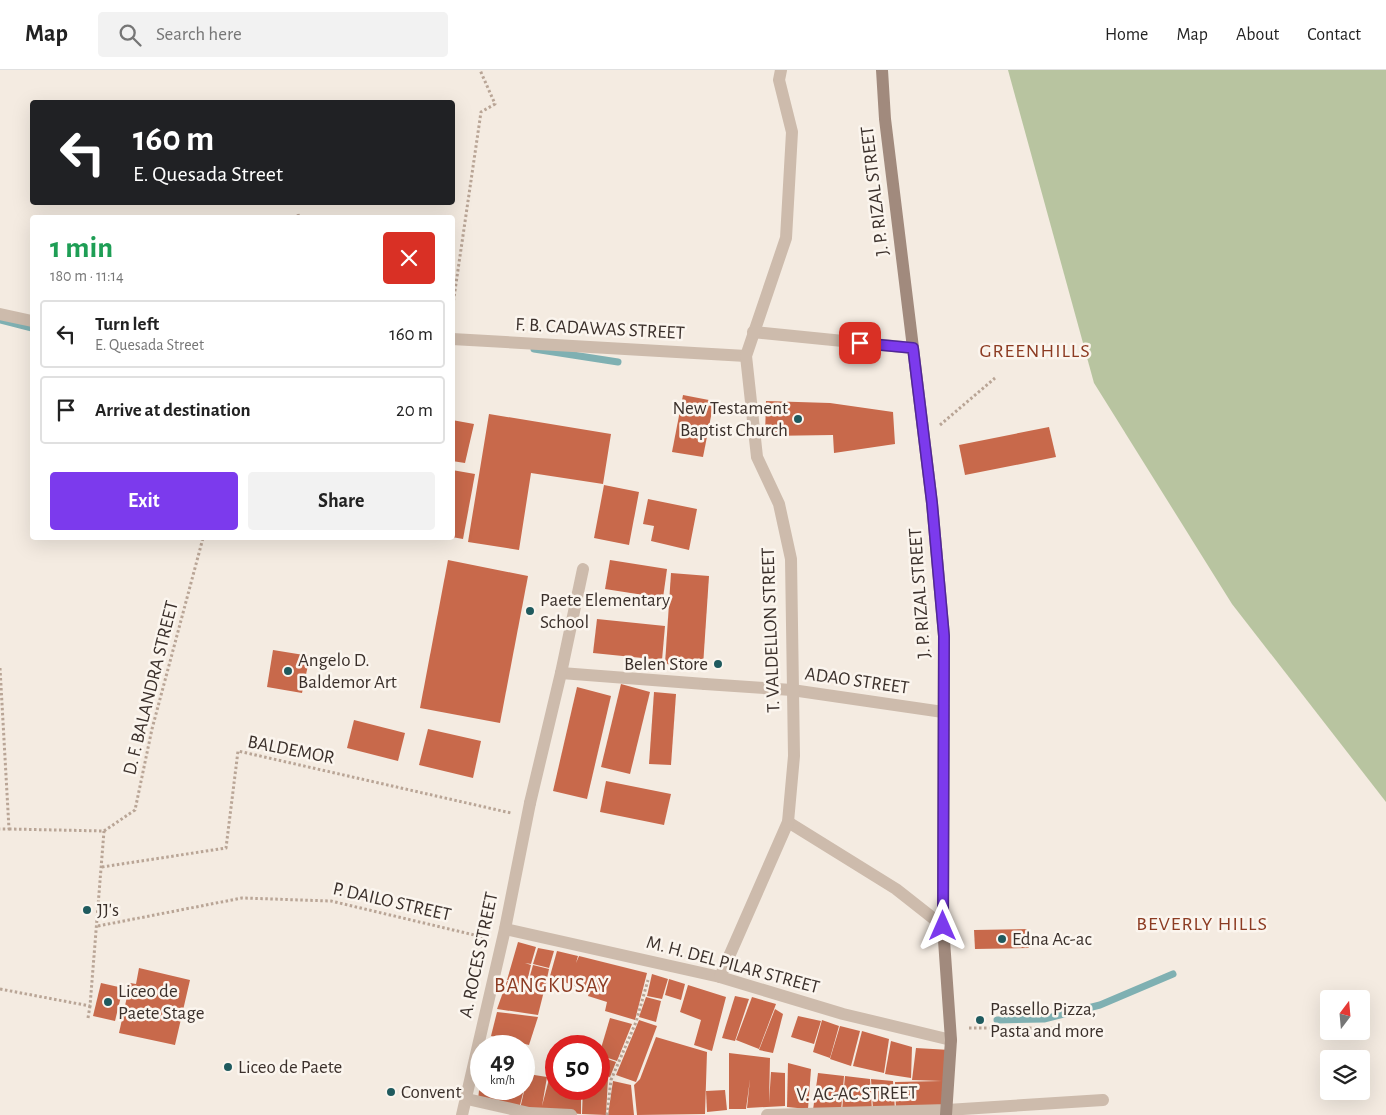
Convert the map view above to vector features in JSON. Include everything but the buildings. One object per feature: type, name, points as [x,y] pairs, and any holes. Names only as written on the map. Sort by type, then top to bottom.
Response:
[{"type":"main road","name":"J. P. RIZAL STREET","points":[[882,70],[885,119],[924,438],[944,636],[943,926],[951,1034],[947,1113]]},
{"type":"street","name":"T. VALDELLON STREET","points":[[720,978],[788,822],[794,756],[791,559],[779,504],[757,456],[746,356],[786,238],[792,132],[779,80],[781,70]]},
{"type":"street","points":[[0,314],[30,321]]},
{"type":"street","points":[[754,332],[913,348]]},
{"type":"street","name":"F. B. CADAWAS STREET","points":[[455,338],[746,356]]},
{"type":"street","name":"A. ROCES STREET","points":[[462,1115],[504,935],[530,803],[561,674],[583,569]]},
{"type":"street","name":"ADAO STREET","points":[[561,674],[792,690],[943,712]]},
{"type":"street","points":[[788,822],[896,889],[943,926]]},
{"type":"street","name":"M. H. DEL PILAR STREET","points":[[504,935],[653,963],[720,978],[843,1014],[951,1034]]},
{"type":"street","points":[[467,1099],[529,1113],[571,1115]]},
{"type":"street","name":"V. AC-AC STREET","points":[[767,1115],[947,1113],[1103,1100]]},
{"type":"path","points":[[455,290],[481,112],[495,104],[480,70]]},
{"type":"path","points":[[924,438],[995,378]]},
{"type":"path","name":"D. F. BALANDRA STREET","points":[[104,831],[135,810],[152,729],[202,540]]},
{"type":"path","points":[[0,668],[9,829]]},
{"type":"path","name":"BALDEMOR","points":[[102,867],[226,848],[238,751],[527,817]]},
{"type":"path","points":[[0,829],[104,831],[98,926],[88,1018]]},
{"type":"path","name":"P. DAILO STREET","points":[[98,926],[242,898],[330,901],[504,935]]},
{"type":"path","points":[[607,1115],[611,1080],[636,1022],[653,963]]},
{"type":"path","points":[[0,989],[90,1006]]},
{"type":"path","points":[[951,1034],[1071,1028]]},
{"type":"green space","points":[[1008,70],[1386,70],[1386,802],[1232,604],[1094,383]]},
{"type":"waterway","points":[[0,320],[30,328]]},
{"type":"waterway","points":[[534,349],[618,362]]},
{"type":"waterway","points":[[997,1020],[1044,1019],[1100,1005],[1173,974]]},
{"type":"place","name":"New Testament Baptist Church","points":[[798,419]]},
{"type":"place","name":"Paete Elementary School","points":[[530,611]]},
{"type":"place","name":"Belen Store","points":[[718,664]]},
{"type":"place","name":"Angelo D. Baldemor Art","points":[[288,671]]},
{"type":"place","name":"JJ's","points":[[87,910]]},
{"type":"place","name":"Edna Ac-ac","points":[[1002,939]]},
{"type":"place","name":"Liceo de Paete Stage","points":[[108,1002]]},
{"type":"place","name":"Passello Pizza, Pasta and more","points":[[980,1020]]},
{"type":"place","name":"Liceo de Paete","points":[[228,1067]]},
{"type":"place","name":"Convent","points":[[391,1092]]},
{"type":"district","name":"GREENHILLS","points":[[1035,351]]},
{"type":"district","name":"BEVERLY HILLS","points":[[1202,924]]},
{"type":"district","name":"BANGKUSAY","points":[[552,985]]},
{"type":"route","points":[[860,343],[913,348],[932,503],[944,636],[943,926]]}]
